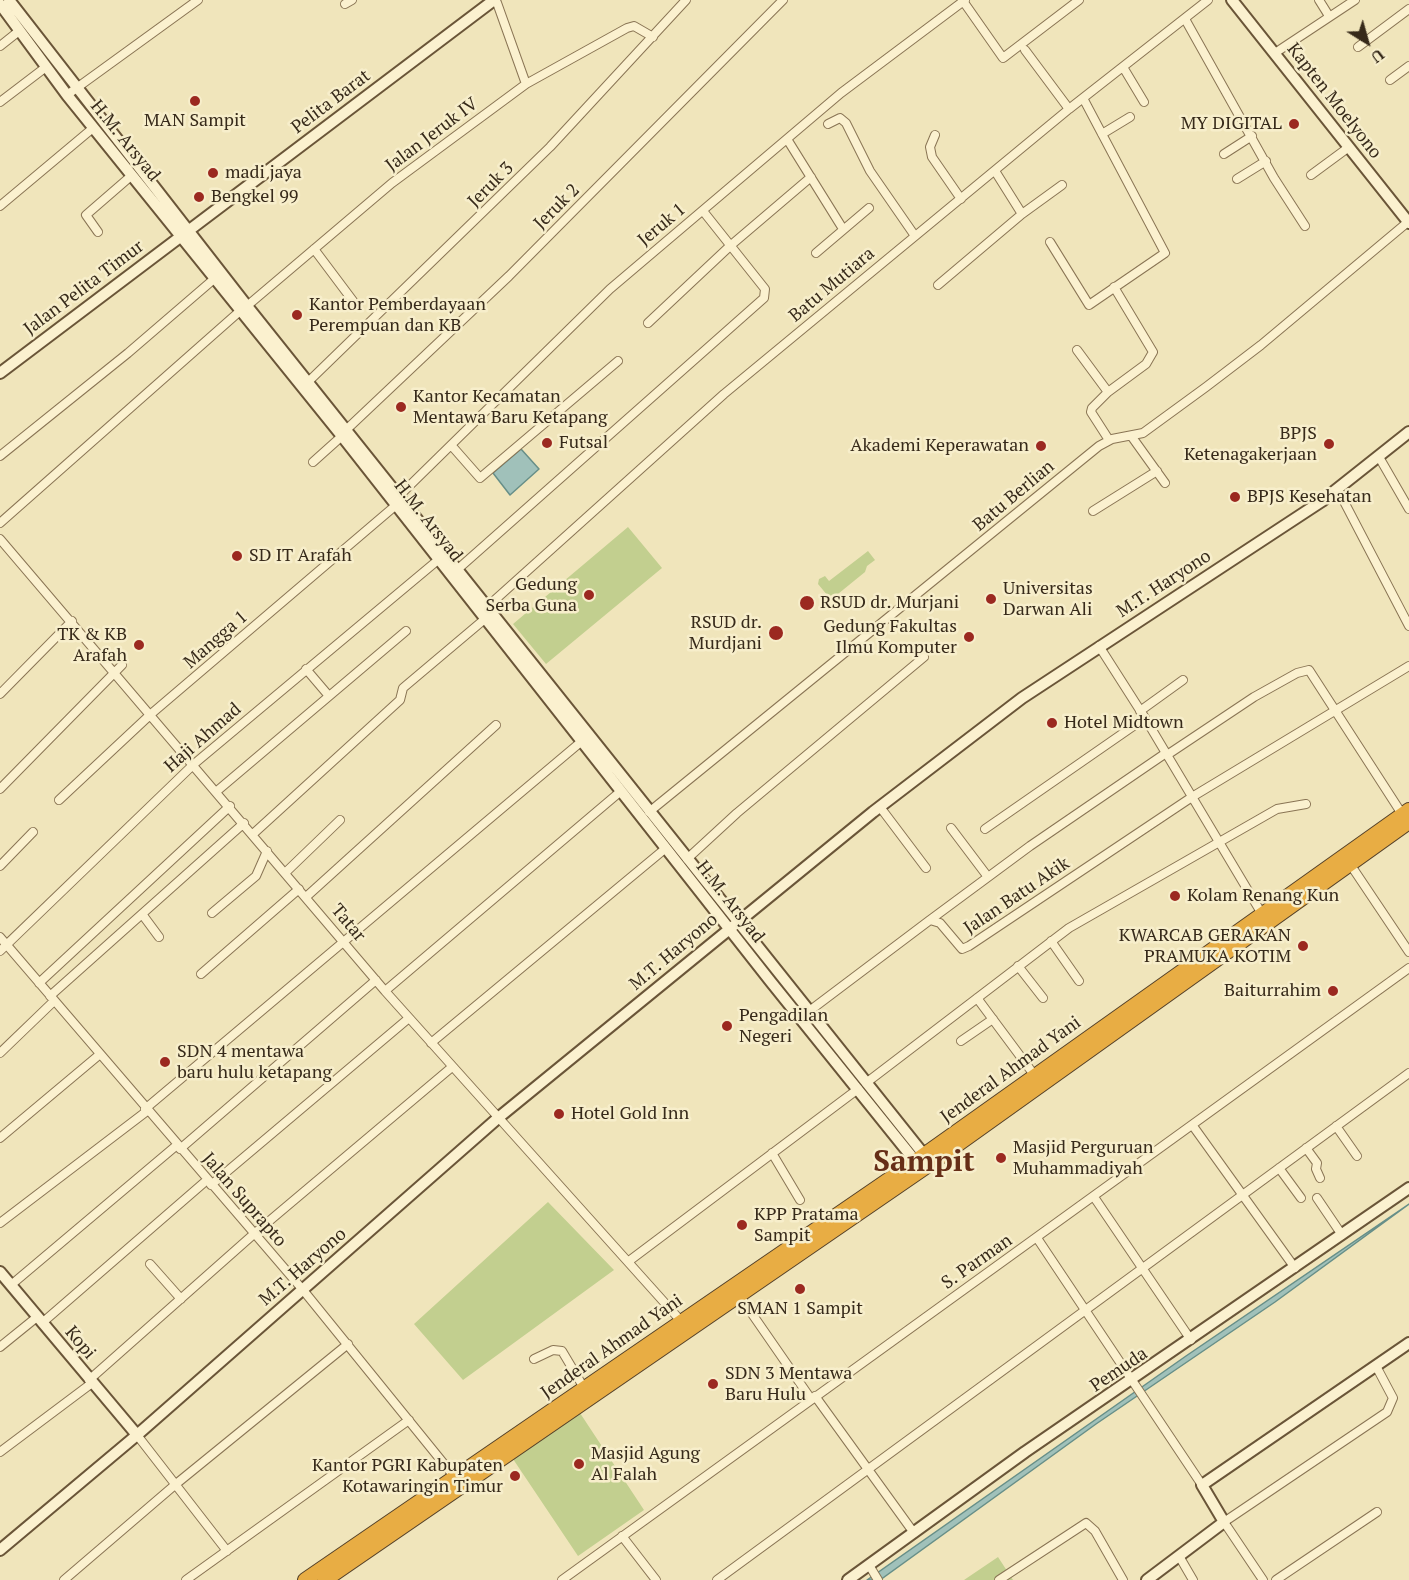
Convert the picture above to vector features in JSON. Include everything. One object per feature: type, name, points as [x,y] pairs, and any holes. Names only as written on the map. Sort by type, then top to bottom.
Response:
[{"type":"highway","name":"Jenderal Ahmad Yani","points":[[305,1580],[739,1295],[1190,971],[1350,864],[1407,815]]},
{"type":"highway","name":"Jenderal Ahmad Yani","points":[[1190,971],[1262,914],[1407,815]]},
{"type":"highway","name":"Jenderal Ahmad Yani","points":[[325,1580],[584,1388],[681,1321],[923,1162],[1035,1076],[1050,1071]]},
{"type":"street","name":"H.M. Arsyad","points":[[9,0],[71,91],[93,128],[131,176],[184,233],[214,279],[244,309],[308,382],[344,433]]},
{"type":"street","points":[[71,91],[198,0]]},
{"type":"street","points":[[495,0],[526,84]]},
{"type":"street","name":"Pelita Barat","points":[[184,233],[495,0]]},
{"type":"street","name":"Jeruk 3","points":[[308,382],[534,162],[686,0]]},
{"type":"street","name":"Jeruk 2","points":[[313,462],[509,276],[783,0]]},
{"type":"street","points":[[964,1],[1003,58],[1079,0]]},
{"type":"street","name":"Batu Mutiara","points":[[487,607],[697,417],[1069,109],[1208,0]]},
{"type":"street","name":"Kapten Moelyono","points":[[1232,0],[1409,222]]},
{"type":"street","points":[[1319,0],[1329,16]]},
{"type":"street","points":[[1275,53],[1355,0]]},
{"type":"street","name":"Jeruk 1","points":[[397,501],[599,300],[841,93],[964,1]]},
{"type":"street","name":"H.M. Arsyad","points":[[0,4],[46,67],[71,91],[344,433],[397,501],[438,560],[666,848],[808,1012],[817,1030]]},
{"type":"street","points":[[1358,47],[1409,9]]},
{"type":"street","points":[[1185,19],[1305,226]]},
{"type":"street","name":"Jalan Jeruk IV","points":[[0,523],[244,309],[427,155],[526,84],[627,28],[637,27],[653,37]]},
{"type":"street","points":[[0,46],[19,31]]},
{"type":"street","points":[[1025,50],[1069,109]]},
{"type":"street","points":[[1390,80],[1409,66]]},
{"type":"street","points":[[0,102],[46,67]]},
{"type":"street","points":[[1123,67],[1144,102]]},
{"type":"street","points":[[1050,242],[1087,303],[1093,303],[1165,253],[1083,98]]},
{"type":"street","points":[[1102,134],[1130,117]]},
{"type":"street","points":[[828,124],[840,118],[846,123],[870,171],[915,236]]},
{"type":"street","points":[[0,206],[93,128]]},
{"type":"street","points":[[935,135],[930,147],[932,157],[961,199]]},
{"type":"street","points":[[1224,154],[1252,136]]},
{"type":"street","points":[[788,139],[843,229]]},
{"type":"street","points":[[1311,175],[1348,147]]},
{"type":"street","points":[[1236,179],[1266,161]]},
{"type":"street","points":[[995,171],[1022,213]]},
{"type":"street","points":[[98,231],[86,214],[131,176]]},
{"type":"street","points":[[648,323],[730,246],[811,177]]},
{"type":"street","points":[[938,285],[1022,213],[1062,184]]},
{"type":"street","points":[[816,253],[869,208]]},
{"type":"street","points":[[458,569],[764,298],[765,289],[703,211]]},
{"type":"street","name":"Batu Berlian","points":[[649,812],[1053,482],[1109,440],[1143,433],[1261,345],[1409,222]]},
{"type":"street","name":"Jalan Pelita Timur","points":[[0,373],[184,233]]},
{"type":"street","points":[[314,249],[353,301]]},
{"type":"street","points":[[0,456],[128,353],[214,279]]},
{"type":"street","points":[[1109,440],[1091,412],[1093,406],[1146,364],[1154,352],[1114,287]]},
{"type":"street","points":[[1077,350],[1108,392]]},
{"type":"street","points":[[451,445],[478,478],[481,478],[618,361]]},
{"type":"street","name":"M.T. Haryono","points":[[0,1550],[137,1435],[498,1118],[880,807],[1022,698],[1338,490],[1409,432]]},
{"type":"street","points":[[1132,437],[1166,483]]},
{"type":"street","points":[[1379,457],[1409,509]]},
{"type":"street","points":[[1093,511],[1157,471]]},
{"type":"street","points":[[1338,490],[1409,626]]},
{"type":"street","name":"H.M. Arsyad","points":[[397,501],[458,569],[687,859],[733,925],[923,1162]]},
{"type":"street","name":"Mangga 1","points":[[59,800],[151,714],[397,501]]},
{"type":"street","name":"Tatar","points":[[0,539],[230,806],[385,991],[681,1321]]},
{"type":"street","name":"Haji Ahmad","points":[[3,948],[194,764],[438,560]]},
{"type":"street","points":[[253,834],[400,700],[403,688],[486,618]]},
{"type":"street","points":[[0,694],[72,621]]},
{"type":"street","points":[[217,791],[406,631]]},
{"type":"street","points":[[1099,646],[1262,914]]},
{"type":"street","points":[[687,859],[742,808],[924,657]]},
{"type":"street","points":[[0,789],[122,665]]},
{"type":"street","points":[[1192,797],[1409,666]]},
{"type":"street","points":[[306,669],[329,696]]},
{"type":"street","points":[[808,1012],[988,877],[1166,754],[1247,701],[1305,670],[1314,675],[1335,711],[1407,815]]},
{"type":"street","points":[[985,829],[1143,715],[1183,680]]},
{"type":"street","points":[[306,897],[496,725]]},
{"type":"street","points":[[0,1223],[146,1110],[343,940],[582,741]]},
{"type":"street","points":[[385,991],[621,791]]},
{"type":"street","name":"Jalan Batu Akik","points":[[930,920],[940,923],[959,947],[964,949],[1192,797]]},
{"type":"street","points":[[629,1261],[1069,928],[1277,809],[1306,804]]},
{"type":"street","points":[[39,982],[230,806]]},
{"type":"street","points":[[880,807],[926,868]]},
{"type":"street","points":[[285,873],[340,820]]},
{"type":"street","points":[[0,1053],[52,999],[142,914],[244,823]]},
{"type":"street","points":[[951,828],[988,877]]},
{"type":"street","points":[[0,866],[33,832]]},
{"type":"street","points":[[431,1042],[666,848]]},
{"type":"street","points":[[212,914],[256,876],[267,851]]},
{"type":"street","points":[[1350,864],[1409,952]]},
{"type":"street","points":[[201,974],[299,889]]},
{"type":"street","points":[[142,914],[159,938]]},
{"type":"street","name":"Jalan Suprapto","points":[[0,937],[3,948],[39,982],[146,1110],[255,1233],[458,1481]]},
{"type":"street","points":[[1051,941],[1079,981]]},
{"type":"street","points":[[1018,966],[1043,998]]},
{"type":"street","name":"S. Parman","points":[[562,1580],[1409,968]]},
{"type":"street","points":[[11,1285],[179,1147],[376,980]]},
{"type":"street","points":[[977,998],[1035,1076]]},
{"type":"street","points":[[0,1347],[40,1320],[409,1018]]},
{"type":"street","points":[[961,1041],[993,1019]]},
{"type":"street","points":[[0,1138],[99,1055]]},
{"type":"street","points":[[0,1452],[91,1382],[255,1233],[452,1067]]},
{"type":"street","points":[[717,1580],[1409,1073]]},
{"type":"street","points":[[1193,1126],[1295,1268]]},
{"type":"street","points":[[1336,1126],[1357,1156]]},
{"type":"street","points":[[1306,1148],[1317,1163],[1316,1169],[1320,1178]]},
{"type":"street","points":[[772,1153],[800,1200]]},
{"type":"street","points":[[1279,1168],[1301,1198]]},
{"type":"street","name":"Pemuda","points":[[848,1580],[874,1573],[914,1533],[1025,1452],[1135,1384],[1191,1340],[1409,1188]]},
{"type":"street","points":[[1094,1197],[1191,1340]]},
{"type":"street","points":[[1317,1198],[1342,1235]]},
{"type":"street","points":[[1037,1238],[1145,1398],[1263,1580]]},
{"type":"street","points":[[150,1264],[181,1299]]},
{"type":"street","name":"Kopi","points":[[0,1272],[137,1435]]},
{"type":"street","points":[[739,1295],[914,1533]]},
{"type":"street","points":[[1202,1485],[1409,1343]]},
{"type":"street","points":[[64,1580],[176,1484],[348,1344]]},
{"type":"street","points":[[534,1359],[553,1350],[562,1350],[584,1388]]},
{"type":"street","points":[[1147,1580],[1224,1522],[1387,1412],[1393,1398],[1376,1366]]},
{"type":"street","points":[[186,1580],[409,1420]]},
{"type":"street","points":[[137,1435],[227,1551]]},
{"type":"street","points":[[1276,1580],[1377,1512]]},
{"type":"street","points":[[999,1580],[1086,1523],[1095,1531],[1123,1580]]},
{"type":"street","points":[[622,1536],[656,1580]]},
{"type":"street","points":[[1179,1556],[1193,1580]]},
{"type":"green space","points":[[628,527],[662,568],[546,664],[513,624]]},
{"type":"green space","points":[[868,551],[875,560],[867,566],[865,572],[833,598],[828,596],[818,584],[819,579],[825,576],[829,581]]},
{"type":"green space","points":[[548,1202],[614,1270],[463,1380],[414,1324]]},
{"type":"green space","points":[[578,1410],[644,1510],[578,1556],[511,1456]]},
{"type":"green space","points":[[998,1557],[1013,1580],[964,1580]]},
{"type":"water","points":[[521,449],[539,469],[510,495],[493,473]]},
{"type":"water","points":[[1409,1204],[1275,1302],[1096,1424],[880,1580],[867,1580],[1186,1356]]},
{"type":"place","name":"MAN Sampit","points":[[195,101]]},
{"type":"place","name":"MY DIGITAL","points":[[1294,124]]},
{"type":"place","name":"madi jaya","points":[[213,173]]},
{"type":"place","name":"Bengkel 99","points":[[199,197]]},
{"type":"place","name":"Kantor Pemberdayaan Perempuan dan KB","points":[[297,315]]},
{"type":"place","name":"Kantor Kecamatan Mentawa Baru Ketapang","points":[[401,407]]},
{"type":"place","name":"Futsal","points":[[547,443]]},
{"type":"place","name":"BPJS Ketenagakerjaan","points":[[1329,444]]},
{"type":"place","name":"Akademi Keperawatan","points":[[1041,446]]},
{"type":"place","name":"BPJS Kesehatan","points":[[1235,497]]},
{"type":"place","name":"SD IT Arafah","points":[[237,556]]},
{"type":"place","name":"Gedung Serba Guna","points":[[589,595]]},
{"type":"place","name":"Universitas Darwan Ali","points":[[991,599]]},
{"type":"place","name":"RSUD dr. Murjani","points":[[807,603]]},
{"type":"place","name":"RSUD dr. Murdjani","points":[[776,633]]},
{"type":"place","name":"Gedung Fakultas Ilmu Komputer","points":[[969,637]]},
{"type":"place","name":"TK & KB Arafah","points":[[139,645]]},
{"type":"place","name":"Hotel Midtown","points":[[1052,723]]},
{"type":"place","name":"Kolam Renang Kun","points":[[1175,896]]},
{"type":"place","name":"KWARCAB GERAKAN PRAMUKA KOTIM","points":[[1303,946]]},
{"type":"place","name":"Baiturrahim","points":[[1333,991]]},
{"type":"place","name":"Pengadilan Negeri","points":[[727,1026]]},
{"type":"place","name":"SDN 4 mentawa baru hulu ketapang","points":[[165,1062]]},
{"type":"place","name":"Hotel Gold Inn","points":[[559,1114]]},
{"type":"place","name":"Masjid Perguruan Muhammadiyah","points":[[1001,1158]]},
{"type":"place","name":"KPP Pratama Sampit","points":[[742,1225]]},
{"type":"place","name":"SMAN 1 Sampit","points":[[800,1289]]},
{"type":"place","name":"SDN 3 Mentawa Baru Hulu","points":[[713,1384]]},
{"type":"place","name":"Masjid Agung Al Falah","points":[[579,1464]]},
{"type":"place","name":"Kantor PGRI Kabupaten Kotawaringin Timur","points":[[515,1476]]},
{"type":"district","name":"Sampit","points":[[924,1162]]}]
